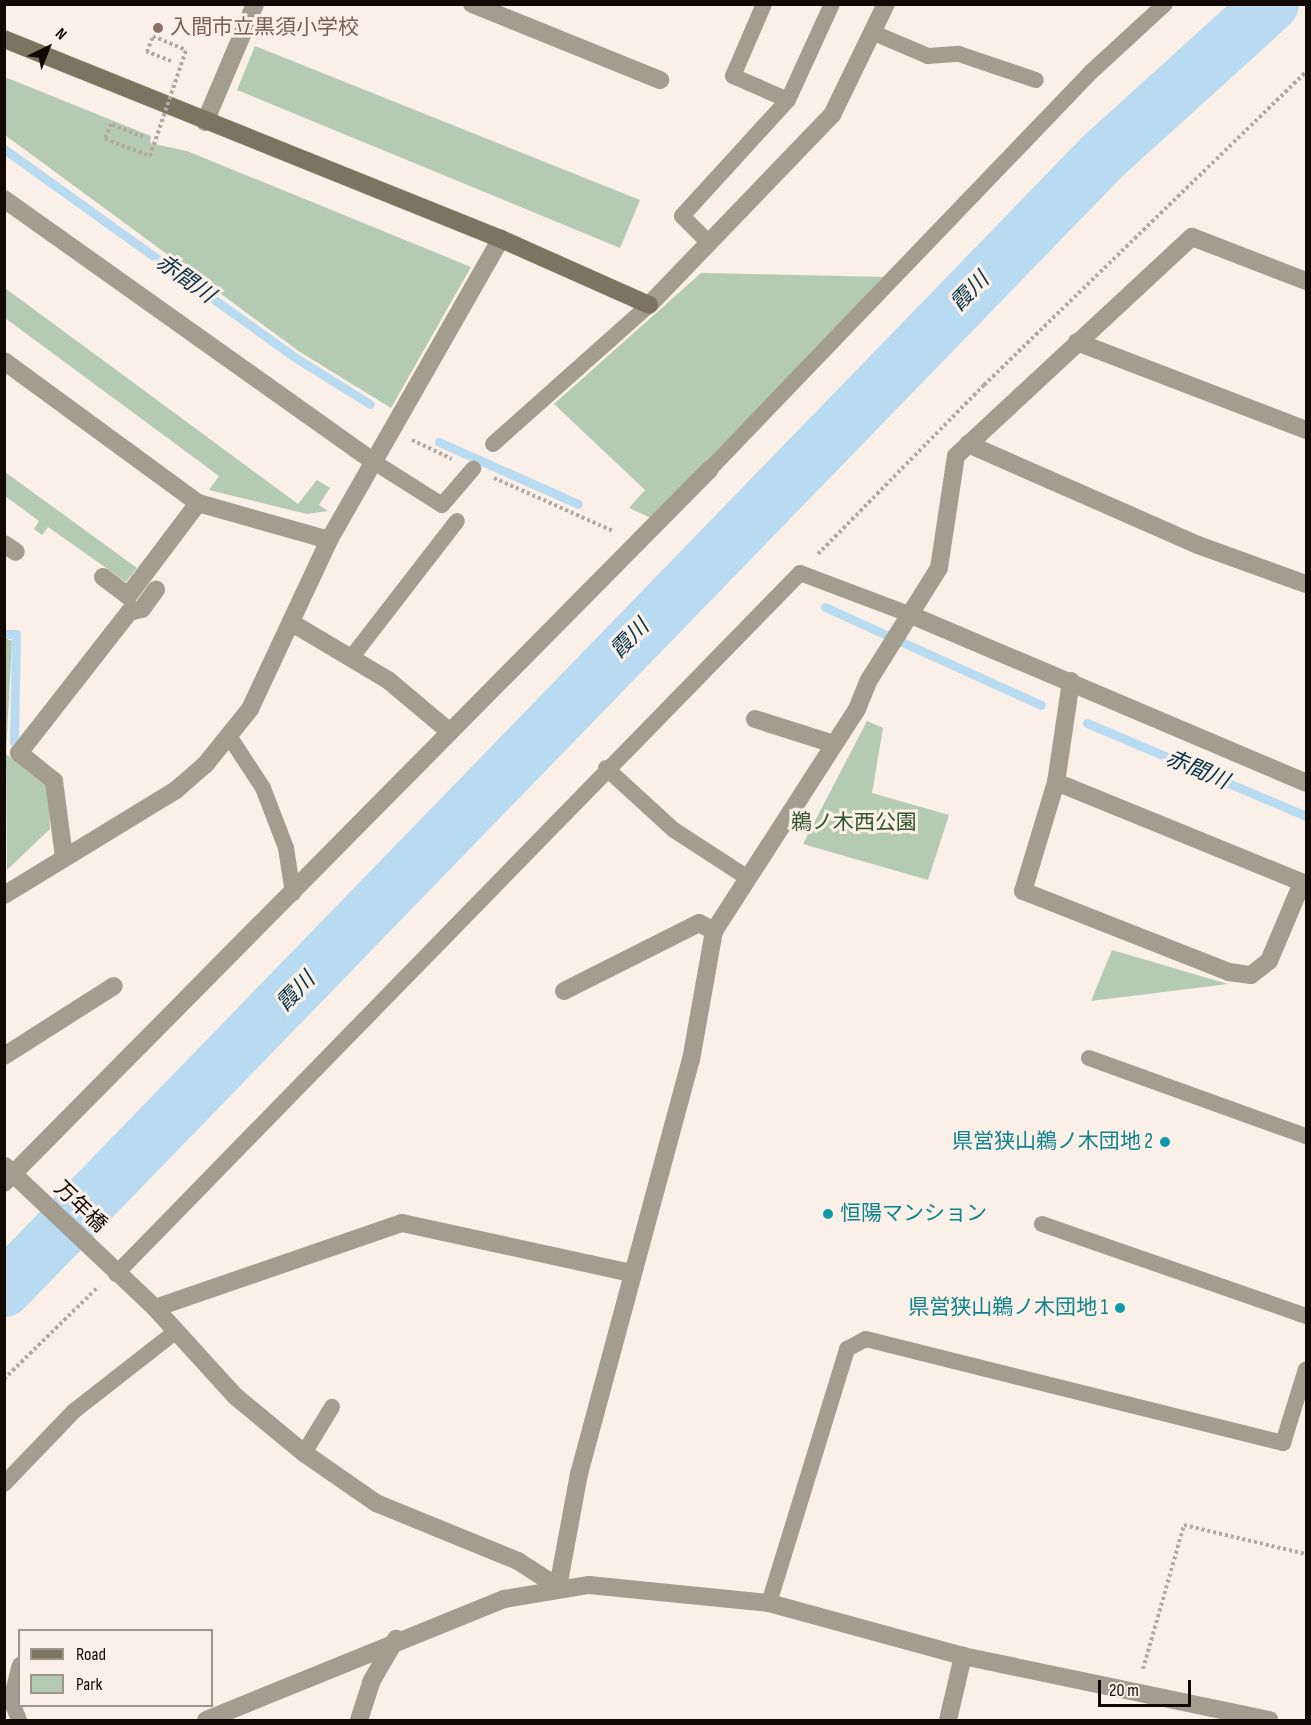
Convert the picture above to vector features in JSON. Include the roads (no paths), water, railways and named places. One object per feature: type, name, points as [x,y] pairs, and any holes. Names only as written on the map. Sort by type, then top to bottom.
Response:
[{"type":"street","points":[[205,122],[255,4]]},
{"type":"street","points":[[472,4],[660,80]]},
{"type":"street","points":[[4,39],[205,122],[501,239],[649,305],[832,115],[874,33],[886,4]]},
{"type":"street","points":[[4,199],[375,462]]},
{"type":"street","points":[[558,1587],[579,1474],[631,1274],[691,1060],[714,931],[834,744],[869,680],[939,568],[956,456],[1192,237],[1305,275]]},
{"type":"street","points":[[4,895],[176,789],[229,736],[250,709],[329,540],[501,239]]},
{"type":"street","points":[[1077,342],[1306,430]]},
{"type":"street","points":[[4,361],[198,503],[329,540]]},
{"type":"street","points":[[968,444],[1198,545],[1306,584]]},
{"type":"street","points":[[7,1175],[293,893],[710,469]]},
{"type":"street","points":[[102,578],[128,596],[198,503]]},
{"type":"street","points":[[64,856],[54,781],[19,753],[129,612],[142,609],[156,590]]},
{"type":"street","points":[[911,615],[1071,681],[1306,783]]},
{"type":"street","points":[[292,623],[388,680],[450,732]]},
{"type":"street","points":[[1056,782],[1304,883],[1269,961],[1251,975],[1228,972],[1023,891],[1056,782],[1071,681]]},
{"type":"street","points":[[755,718],[834,744]]},
{"type":"street","points":[[564,991],[699,923],[714,931]]},
{"type":"street","points":[[4,1056],[114,986]]},
{"type":"street","name":"万年橋","points":[[7,1175],[154,1308],[235,1396],[304,1453],[376,1503],[518,1561],[558,1587]]},
{"type":"street","points":[[154,1308],[402,1223],[631,1274]]},
{"type":"street","points":[[206,1720],[396,1639],[504,1599],[558,1587],[634,1587],[769,1603],[963,1656],[1136,1696],[1269,1720]]},
{"type":"street","points":[[359,1720],[371,1682],[396,1639]]},
{"type":"street","points":[[948,1720],[963,1656]]},
{"type":"lane","points":[[764,4],[733,76],[788,100]]},
{"type":"lane","points":[[709,243],[682,216],[788,100],[832,4]]},
{"type":"lane","points":[[710,469],[1091,72],[1160,7]]},
{"type":"lane","points":[[874,33],[928,56],[960,54],[1036,80]]},
{"type":"lane","points":[[492,444],[649,305]]},
{"type":"lane","points":[[375,462],[442,505],[473,469]]},
{"type":"lane","points":[[351,658],[457,521]]},
{"type":"lane","points":[[116,1274],[606,768],[800,573],[911,615]]},
{"type":"lane","points":[[229,736],[263,788],[286,848],[293,893]]},
{"type":"lane","points":[[606,768],[674,830],[748,878]]},
{"type":"lane","points":[[1089,1058],[1306,1136]]},
{"type":"lane","points":[[1042,1224],[1306,1316]]},
{"type":"lane","points":[[4,1484],[74,1411],[175,1332]]},
{"type":"lane","points":[[769,1603],[847,1349],[866,1339],[1283,1443],[1306,1369]]},
{"type":"lane","points":[[304,1453],[332,1407]]},
{"type":"lane","points":[[18,1673],[11,1700],[19,1720]]},
{"type":"waterway","name":"霞川","points":[[4,1289],[1102,157],[1271,4]]},
{"type":"waterway","name":"赤間川","points":[[4,149],[296,358],[370,404]]},
{"type":"waterway","name":"赤間川","points":[[439,442],[578,504]]},
{"type":"waterway","name":"赤間川","points":[[825,607],[1041,705]]},
{"type":"waterway","points":[[4,634],[16,634],[14,742]]},
{"type":"waterway","name":"赤間川","points":[[1087,723],[1306,816]]},
{"type":"place","name":"入間市立黒須小学校","points":[[158,28]]},
{"type":"place","name":"県営狭山鵜ノ木団地 2","points":[[1165,1142]]},
{"type":"place","name":"恒陽マンション","points":[[828,1214]]},
{"type":"place","name":"県営狭山鵜ノ木団地 1","points":[[1120,1308]]},
{"type":"park label","name":"鵜ノ木西公園","points":[[854,823]]}]
